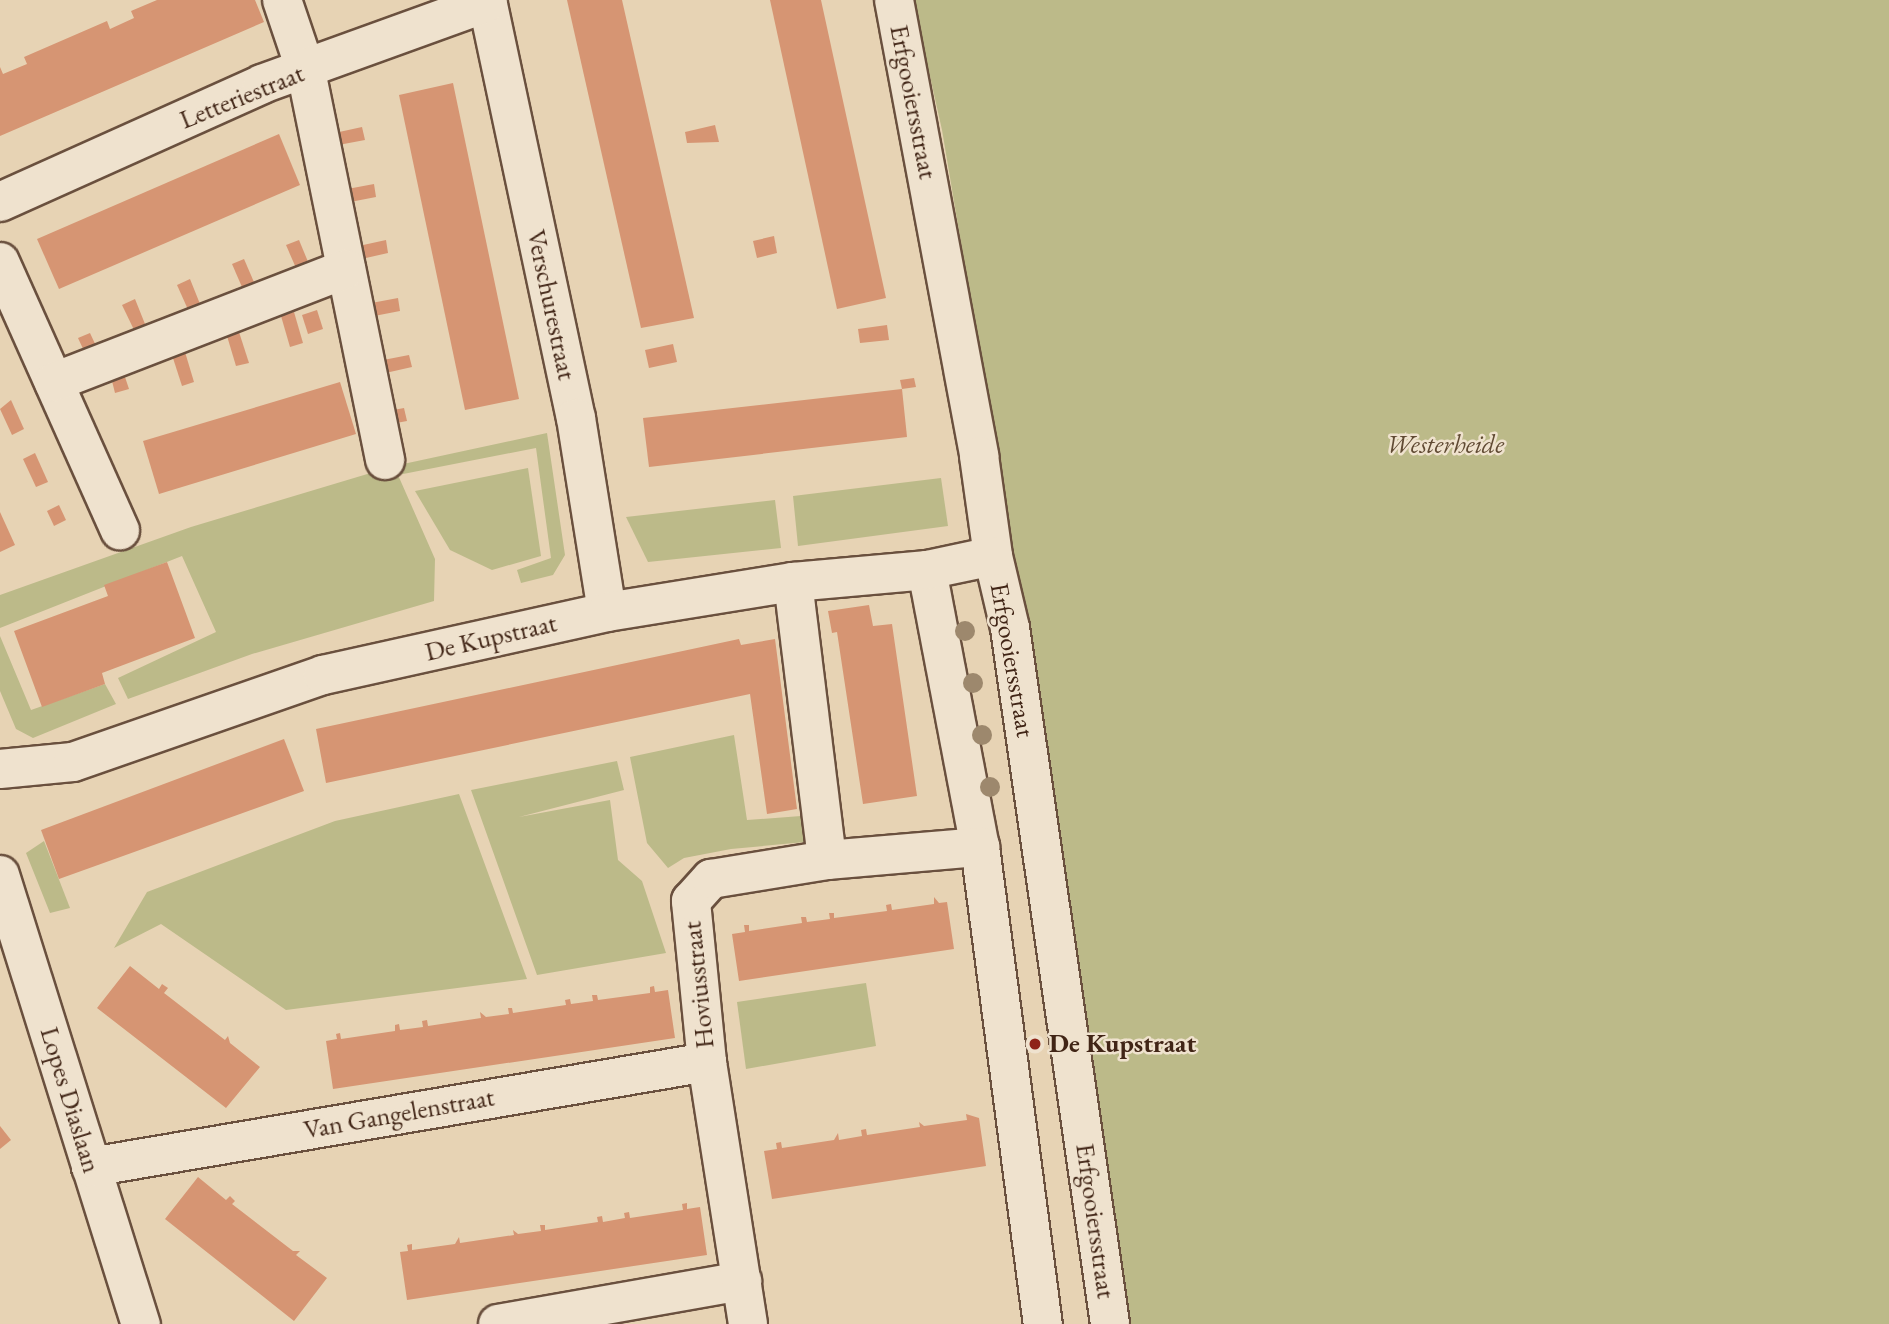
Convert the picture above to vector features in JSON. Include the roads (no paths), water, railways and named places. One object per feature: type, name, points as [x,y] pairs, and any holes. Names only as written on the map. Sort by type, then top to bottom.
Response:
[{"type":"street","points":[[282,0],[306,71],[384,456]]},
{"type":"street","name":"Erfgooiersstraat","points":[[894,0],[979,456],[993,556],[1010,628],[1110,1324]]},
{"type":"street","name":"Letteriestraat","points":[[0,202],[262,84],[306,71],[487,1]]},
{"type":"street","name":"Verschurestraat","points":[[487,1],[576,418],[607,612]]},
{"type":"street","points":[[0,262],[120,530]]},
{"type":"street","points":[[54,382],[346,269]]},
{"type":"street","name":"De Kupstraat","points":[[0,769],[73,762],[323,675],[607,612],[793,582],[927,570],[993,556]]},
{"type":"street","points":[[927,570],[980,847],[1043,1324]]},
{"type":"street","points":[[793,582],[827,860]]},
{"type":"street","name":"Hoviusstraat","points":[[748,1324],[707,1062],[691,901],[711,879],[827,860],[980,847]]},
{"type":"street","name":"Lopes Diaslaan","points":[[0,876],[141,1324]]},
{"type":"street","name":"Van Gangelenstraat","points":[[91,1167],[707,1062]]},
{"type":"street","points":[[498,1324],[742,1281]]},
{"type":"place","name":"De Kupstraat","points":[[1035,1044]]},
{"type":"park label","name":"Westerheide","points":[[1445,445]]}]
